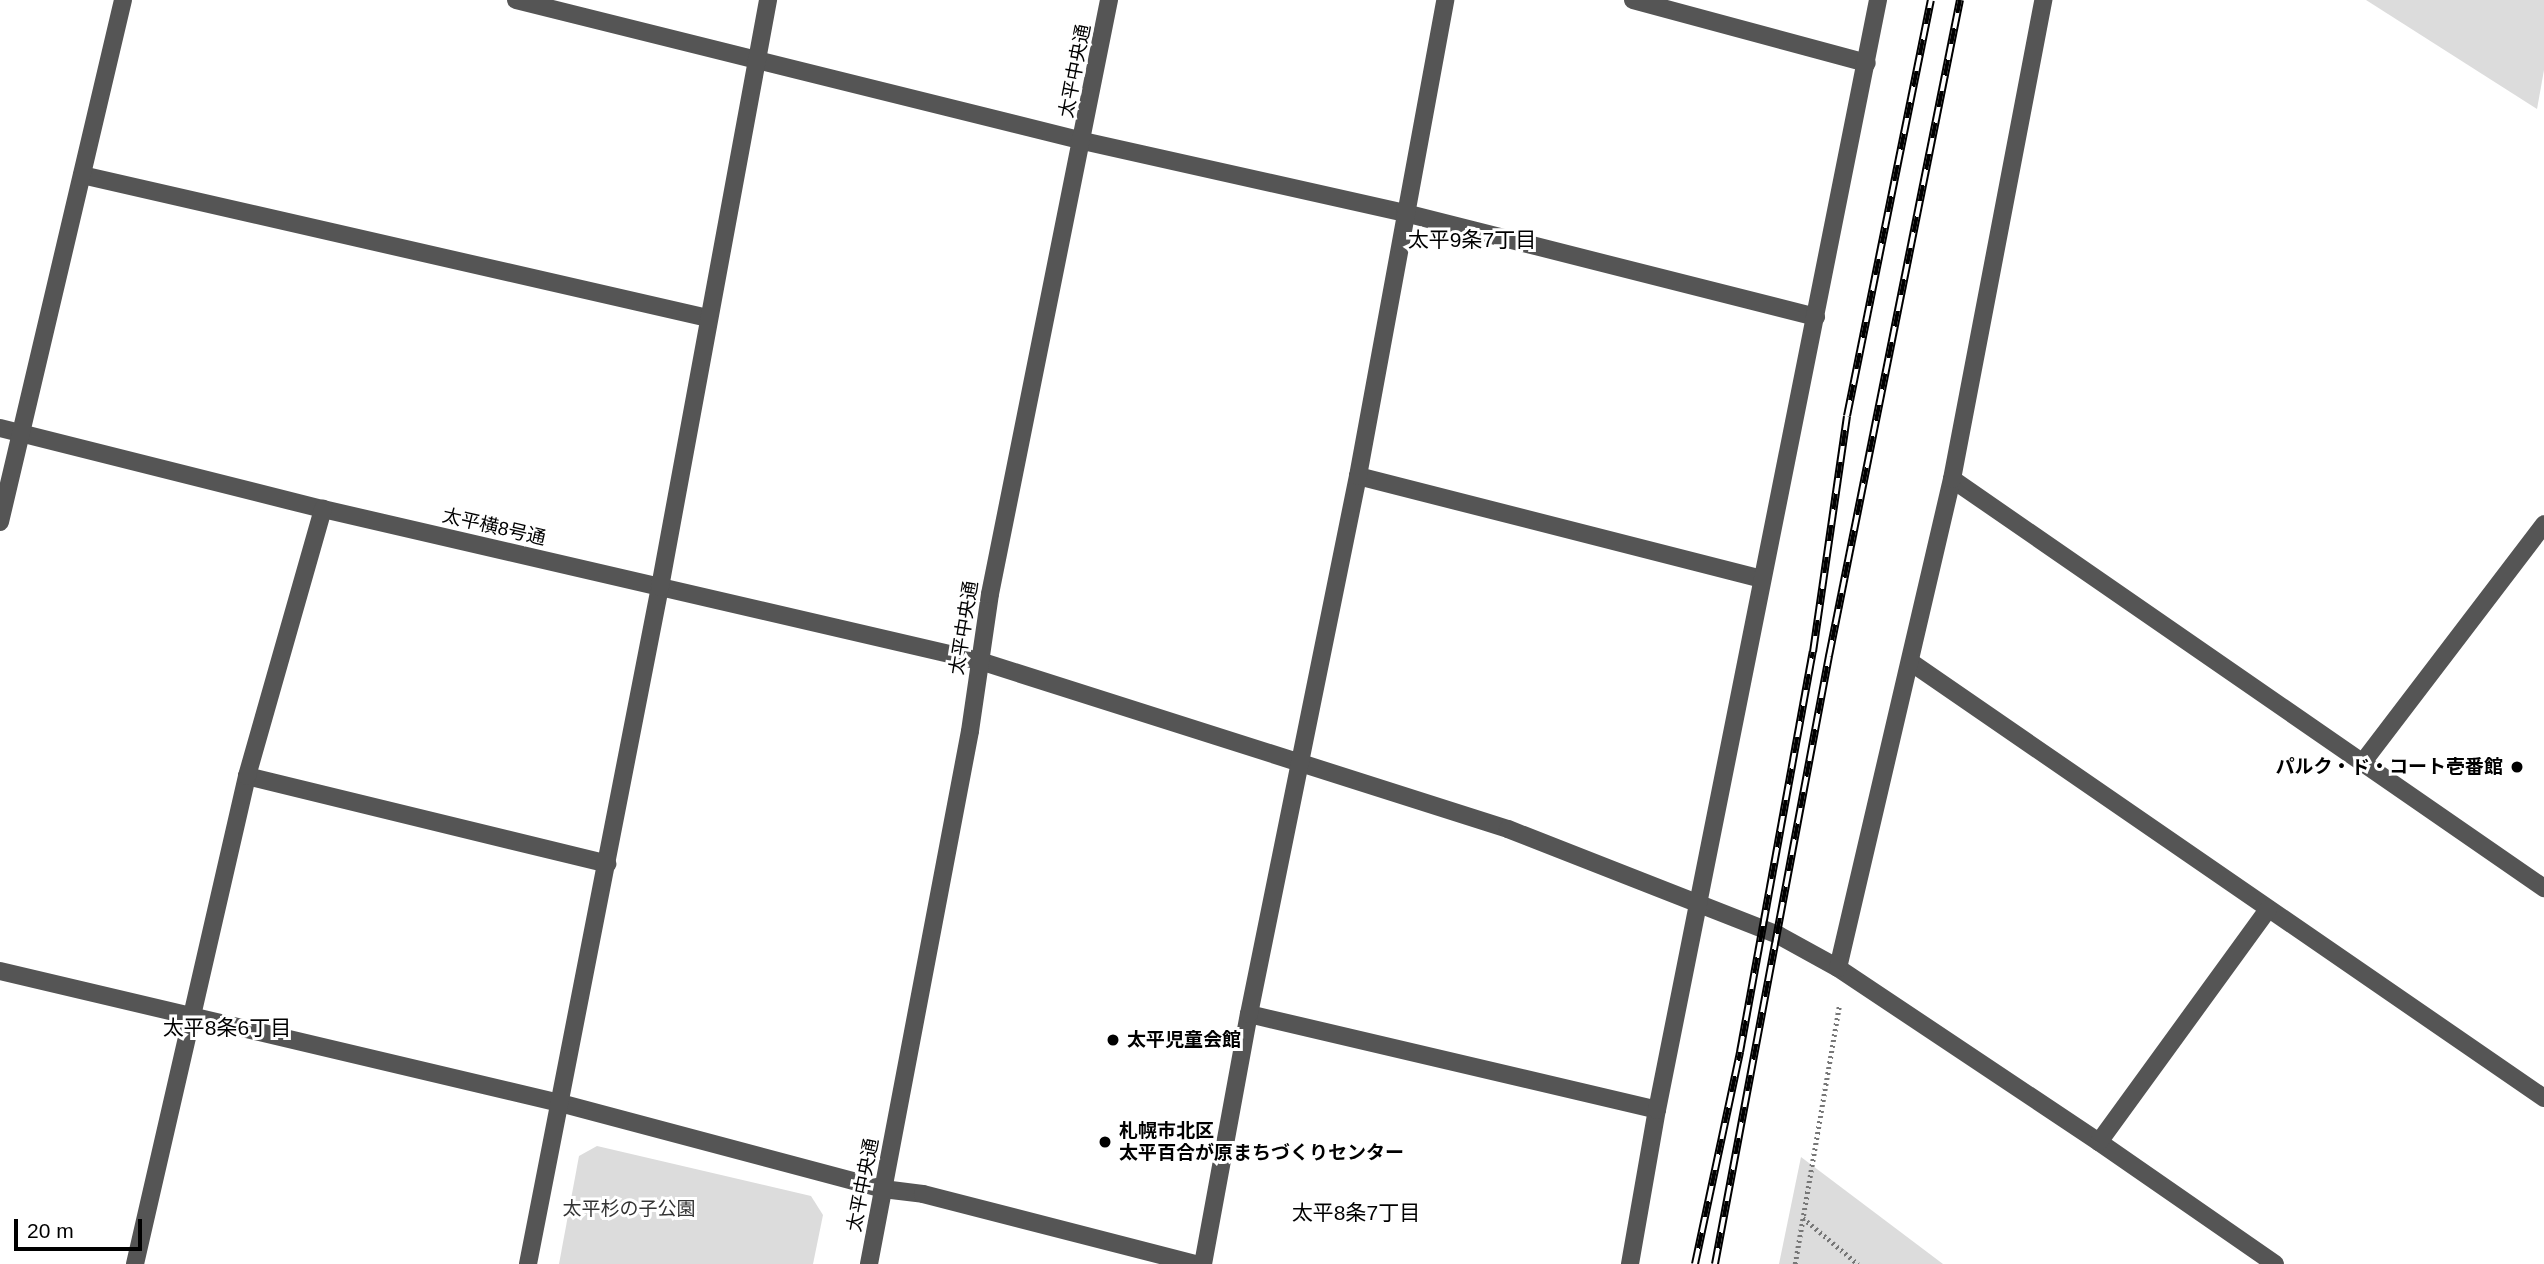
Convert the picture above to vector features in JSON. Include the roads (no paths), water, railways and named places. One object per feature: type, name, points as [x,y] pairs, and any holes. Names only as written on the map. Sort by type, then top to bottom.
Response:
[{"type":"street","points":[[0,522],[123,0]]},
{"type":"street","points":[[516,0],[758,58],[1083,141],[1405,213],[1815,317]]},
{"type":"street","points":[[528,1264],[660,587],[768,0]]},
{"type":"street","name":"太平中央通","points":[[869,1264],[970,731],[979,661],[1109,0]]},
{"type":"street","points":[[1203,1264],[1249,1014],[1358,476],[1445,0]]},
{"type":"street","points":[[1633,0],[1867,63]]},
{"type":"street","points":[[1630,1264],[1657,1110],[1878,0]]},
{"type":"street","points":[[1838,968],[1912,663],[1952,478],[2043,0]]},
{"type":"street","points":[[82,175],[708,318]]},
{"type":"street","name":"太平横8号通","points":[[0,428],[323,509],[979,661],[1508,829],[1778,934],[1838,968],[2099,1142],[2275,1264]]},
{"type":"street","points":[[1358,476],[1762,579]]},
{"type":"street","points":[[1952,478],[2544,888]]},
{"type":"street","points":[[135,1264],[247,776],[323,509]]},
{"type":"street","points":[[2363,762],[2544,524]]},
{"type":"street","points":[[1912,663],[2544,1098]]},
{"type":"street","points":[[247,776],[607,864]]},
{"type":"street","points":[[2099,1142],[2269,909]]},
{"type":"street","points":[[0,971],[560,1103],[883,1189],[923,1194],[1196,1264]]},
{"type":"street","points":[[1249,1014],[1657,1110]]},
{"type":"railway","points":[[1695,1264],[1740,1052],[1813,652],[1847,416],[1931,0]]},
{"type":"railway","points":[[1715,1264],[1829,656],[1960,0]]},
{"type":"place","name":"パルク・ド・コート壱番館","points":[[2517,767]]},
{"type":"place","name":"太平児童会館","points":[[1113,1040]]},
{"type":"place","name":"札幌市北区 太平百合が原まちづくりセンター","points":[[1105,1142]]},
{"type":"district","name":"太平9条7丁目","points":[[1472,240]]},
{"type":"district","name":"太平8条6丁目","points":[[227,1028]]},
{"type":"district","name":"太平8条7丁目","points":[[1356,1213]]},
{"type":"park label","name":"太平杉の子公園","points":[[629,1209]]}]
